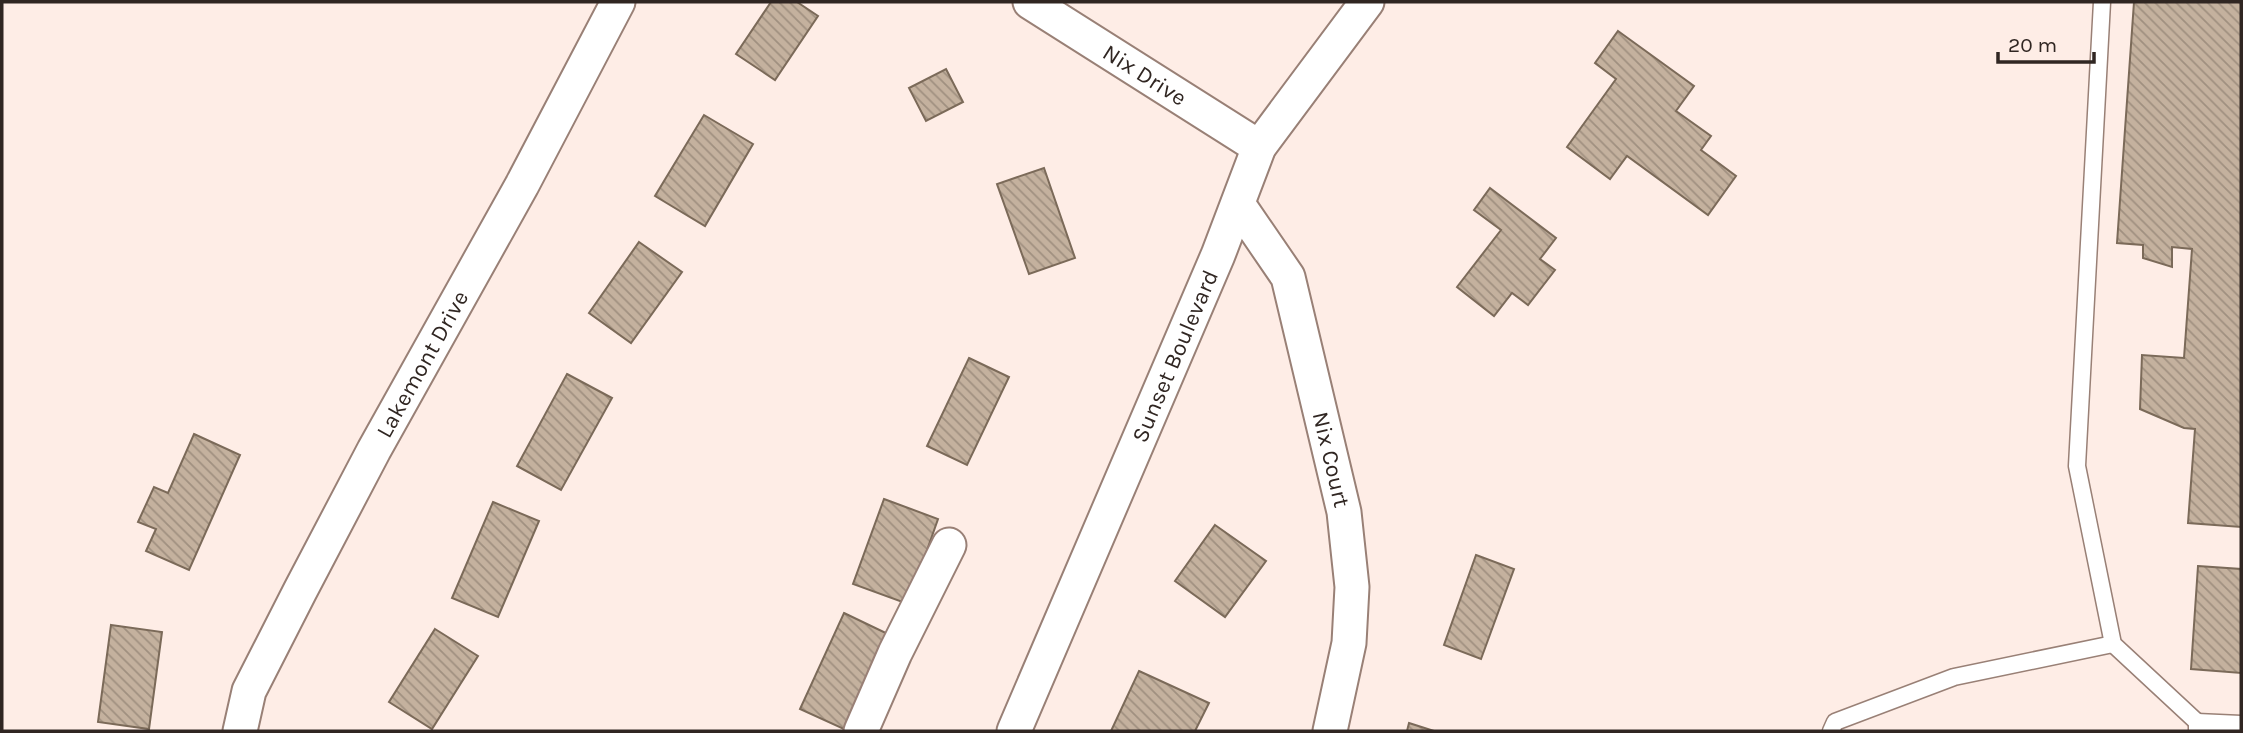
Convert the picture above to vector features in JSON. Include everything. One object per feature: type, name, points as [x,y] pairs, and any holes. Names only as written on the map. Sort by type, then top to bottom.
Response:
[{"type":"street","name":"Lakemont Drive","points":[[240,731],[249,691],[300,591],[374,450],[522,185],[618,2]]},
{"type":"street","name":"Nix Drive","points":[[1030,2],[1259,147]]},
{"type":"street","name":"Sunset Boulevard","points":[[1014,731],[1238,204],[1259,147],[1367,2]]},
{"type":"street","name":"Nix Court","points":[[1238,204],[1288,277],[1344,512],[1352,587],[1349,643],[1330,731]]},
{"type":"street","points":[[861,731],[895,653],[949,545]]},
{"type":"lane","points":[[2102,2],[2077,466],[2113,644],[2197,727],[2241,724]]},
{"type":"lane","points":[[1831,731],[1835,722],[1954,677],[2113,644]]},
{"type":"building","points":[[771,2],[797,2],[818,16],[775,80],[736,54]]},
{"type":"building","points":[[2134,2],[2241,2],[2241,527],[2188,523],[2195,429],[2184,428],[2140,409],[2142,355],[2184,358],[2192,249],[2172,247],[2172,267],[2143,258],[2143,245],[2117,243]]},
{"type":"building","points":[[1618,31],[1694,86],[1676,111],[1711,136],[1701,150],[1736,176],[1708,215],[1627,156],[1610,179],[1567,147],[1616,79],[1595,63]]},
{"type":"building","points":[[946,69],[963,102],[926,121],[909,88]]},
{"type":"building","points":[[704,115],[753,144],[705,226],[655,196]]},
{"type":"building","points":[[1044,168],[1075,258],[1029,274],[997,184]]},
{"type":"building","points":[[1490,188],[1556,238],[1540,259],[1555,270],[1528,305],[1512,293],[1494,316],[1457,287],[1501,230],[1474,210]]},
{"type":"building","points":[[639,242],[682,272],[631,343],[589,313]]},
{"type":"building","points":[[969,358],[1009,377],[967,465],[927,446]]},
{"type":"building","points":[[567,374],[612,398],[561,490],[517,466]]},
{"type":"building","points":[[194,434],[240,455],[189,570],[146,551],[156,529],[138,522],[154,487],[168,493]]},
{"type":"building","points":[[884,499],[938,519],[908,604],[853,584]]},
{"type":"building","points":[[493,502],[539,521],[498,617],[452,598]]},
{"type":"building","points":[[1215,525],[1266,561],[1225,617],[1175,581]]},
{"type":"building","points":[[1476,555],[1514,569],[1481,659],[1444,645]]},
{"type":"building","points":[[2198,566],[2241,569],[2241,673],[2191,669]]},
{"type":"building","points":[[844,613],[890,635],[846,730],[800,709]]},
{"type":"building","points":[[111,625],[162,632],[149,729],[98,722]]},
{"type":"building","points":[[435,629],[478,656],[432,729],[389,702]]},
{"type":"building","points":[[1139,671],[1209,703],[1195,731],[1111,731]]},
{"type":"building","points":[[1409,723],[1434,731],[1407,731]]}]
